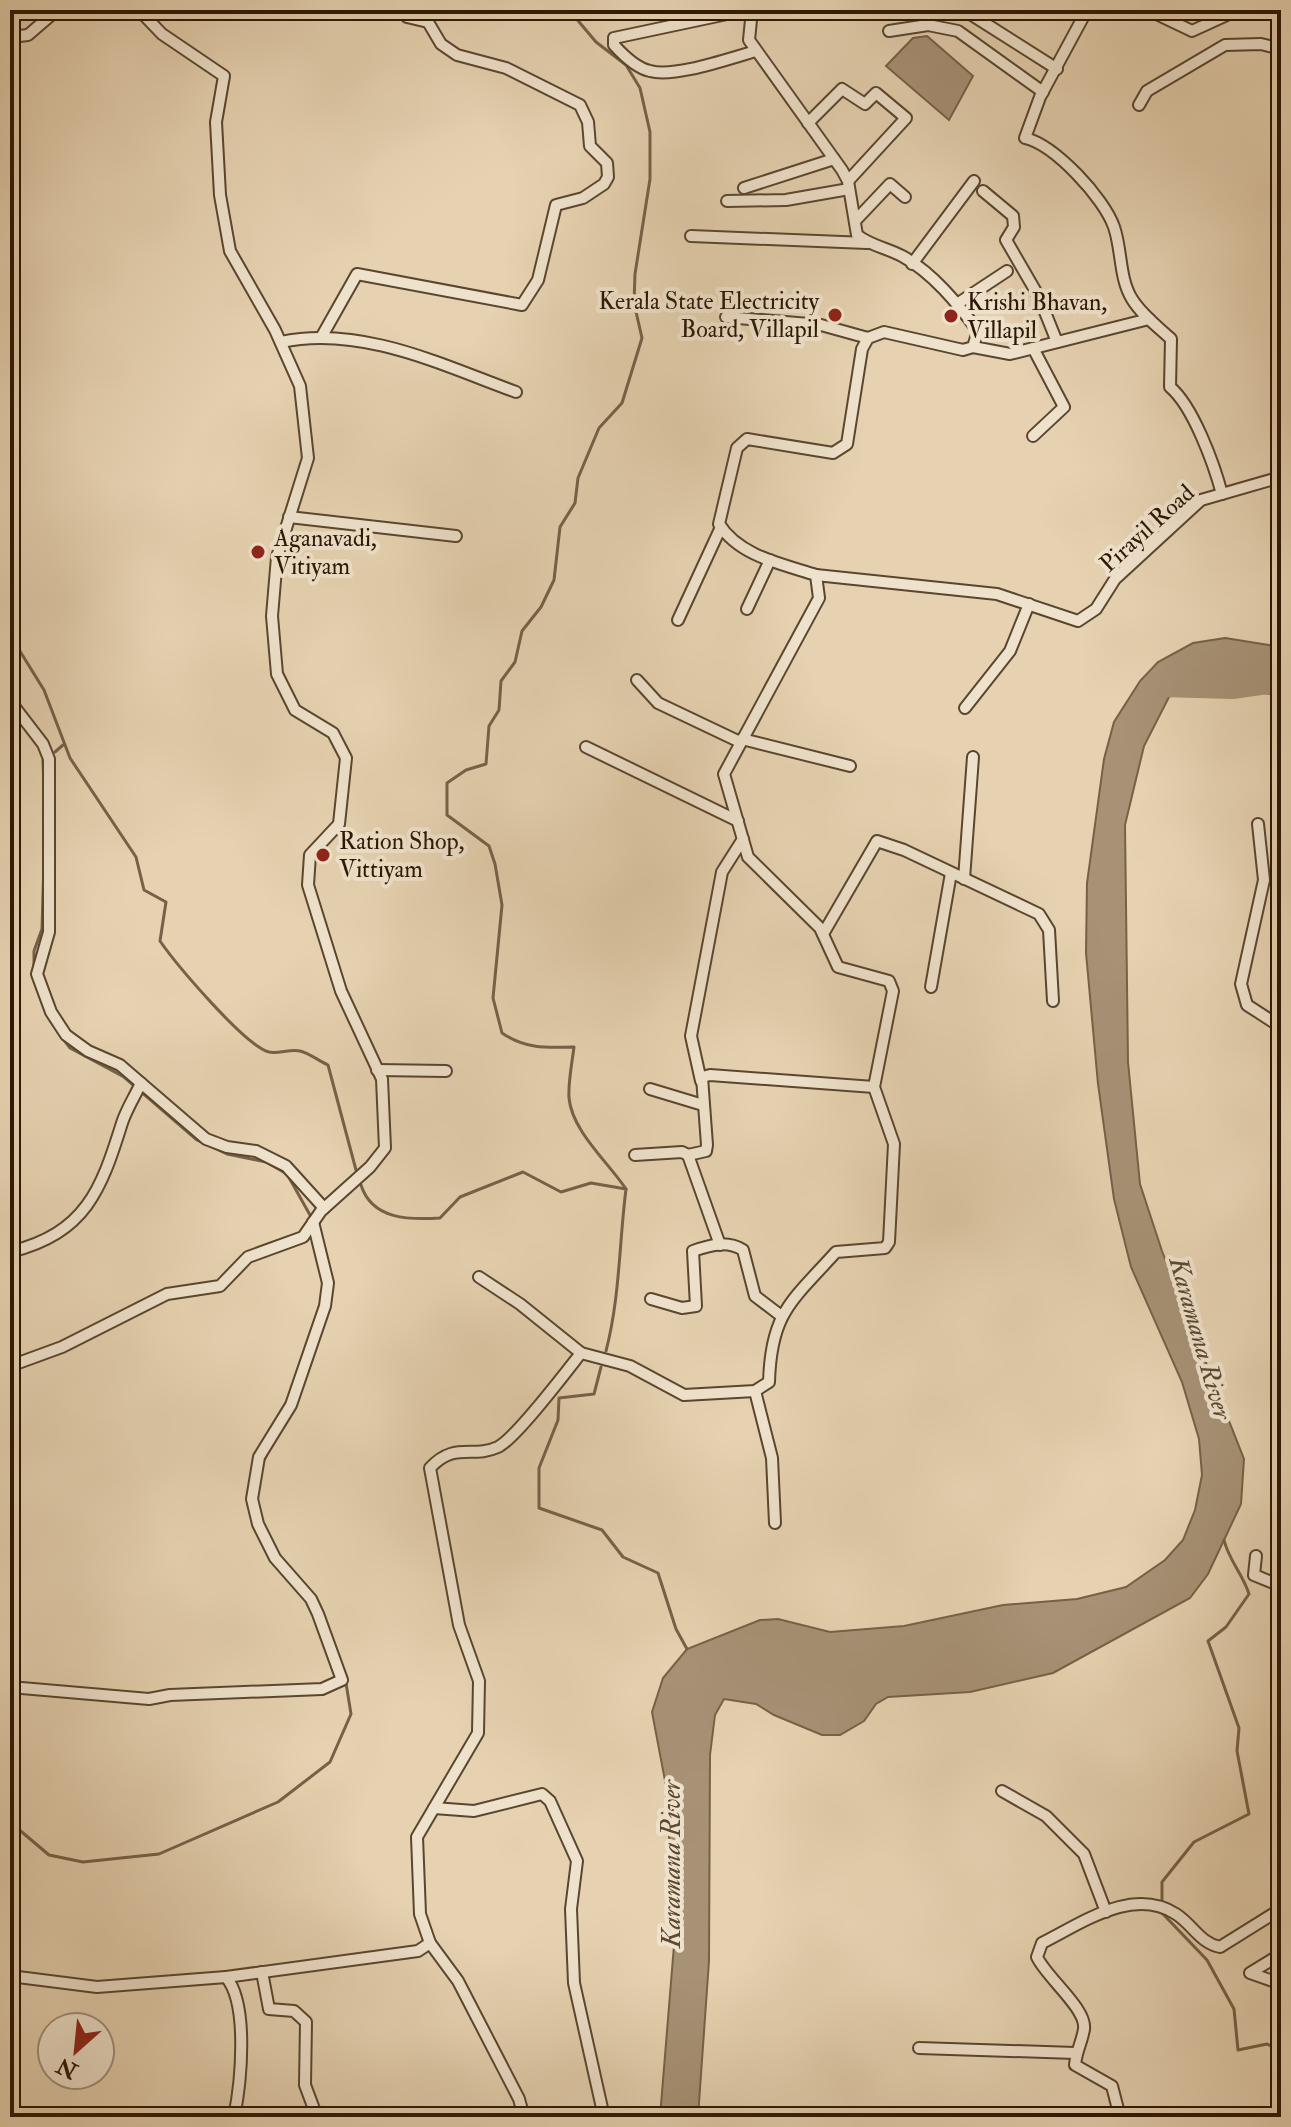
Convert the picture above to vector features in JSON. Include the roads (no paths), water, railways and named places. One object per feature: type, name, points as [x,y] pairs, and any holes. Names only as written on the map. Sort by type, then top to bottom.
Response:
[{"type":"street","points":[[10,37],[28,35],[57,10]]},
{"type":"street","points":[[10,1366],[62,1347],[167,1294],[220,1286],[248,1257],[303,1237],[324,1208],[370,1167],[385,1148],[382,1079],[341,991],[308,885],[310,855],[339,824],[346,758],[333,733],[295,710],[277,674],[272,616],[277,557],[308,458],[300,386],[281,342],[230,251],[220,195],[216,122],[224,76],[162,34],[139,10]]},
{"type":"street","points":[[327,336],[357,274],[522,305],[538,280],[556,205],[583,198],[604,184],[608,177],[607,163],[590,146],[585,114],[571,97],[506,68],[457,55],[441,44],[428,22],[407,17],[400,10]]},
{"type":"street","points":[[756,51],[698,66],[651,71],[635,64],[614,45],[614,38],[749,10],[749,40],[834,159],[849,185],[857,235],[867,243],[904,257],[957,304],[978,331],[973,347]]},
{"type":"street","points":[[964,10],[980,14],[1057,69]]},
{"type":"street","points":[[1087,10],[1043,92],[1025,138],[1038,141],[1072,170],[1104,208],[1115,228],[1118,253],[1132,299],[1171,339],[1170,387],[1183,398],[1215,469],[1222,494]]},
{"type":"street","points":[[1148,10],[1192,31],[1238,10]]},
{"type":"street","points":[[889,31],[928,25],[958,31],[1043,92]]},
{"type":"street","points":[[1139,105],[1147,91],[1225,45],[1261,44],[1281,49]]},
{"type":"street","points":[[727,201],[786,200],[849,185],[906,118],[876,93],[865,104],[842,89],[808,123]]},
{"type":"street","points":[[744,188],[834,159]]},
{"type":"street","points":[[912,264],[974,181]]},
{"type":"street","points":[[855,221],[890,184],[905,197]]},
{"type":"street","points":[[983,191],[1013,216],[1014,227],[1006,240],[1039,297],[1057,342]]},
{"type":"street","points":[[691,236],[867,243]]},
{"type":"street","points":[[957,304],[1007,271]]},
{"type":"street","points":[[726,317],[821,325],[868,338],[884,332],[963,350],[973,347],[1010,354],[1149,319]]},
{"type":"street","points":[[281,342],[327,336],[450,366],[516,392]]},
{"type":"street","points":[[678,620],[721,527],[737,448],[747,439],[833,453],[847,444],[862,349],[868,338]]},
{"type":"street","points":[[1033,348],[1064,407],[1033,436]]},
{"type":"street","name":"Pirayil Road","points":[[721,527],[726,535],[754,555],[816,575],[997,594],[1078,621],[1096,609],[1115,579],[1201,500],[1281,477]]},
{"type":"street","points":[[289,517],[456,536]]},
{"type":"street","points":[[747,609],[770,560]]},
{"type":"street","points":[[479,1277],[520,1304],[581,1353],[630,1366],[684,1395],[755,1391],[769,1382],[770,1357],[780,1315],[836,1252],[885,1248],[889,1242],[894,1144],[874,1087],[893,991],[889,981],[838,967],[823,934],[748,857],[724,774],[819,598],[816,575]]},
{"type":"street","points":[[965,708],[1010,651],[1029,604]]},
{"type":"street","points":[[637,680],[658,703],[741,741],[850,766]]},
{"type":"street","points":[[10,701],[43,744],[49,759],[49,932],[37,974],[51,1012],[66,1035],[88,1051],[120,1065],[206,1139],[227,1147],[256,1151],[286,1166],[324,1208]]},
{"type":"street","points":[[586,747],[738,821]]},
{"type":"street","points":[[964,879],[973,757]]},
{"type":"street","points":[[1258,824],[1264,880],[1241,984],[1247,1005],[1281,1027]]},
{"type":"street","points":[[635,1155],[682,1152],[688,1155],[706,1151],[701,1081],[691,1036],[722,872],[743,839]]},
{"type":"street","points":[[823,934],[877,841],[1039,914],[1049,930],[1053,1001]]},
{"type":"street","points":[[931,987],[951,873]]},
{"type":"street","points":[[377,1070],[446,1071]]},
{"type":"street","points":[[701,1081],[702,1077],[710,1075],[874,1087]]},
{"type":"street","points":[[10,1252],[29,1247],[67,1226],[96,1197],[123,1119],[141,1083]]},
{"type":"street","points":[[650,1089],[703,1105]]},
{"type":"street","points":[[688,1155],[720,1245]]},
{"type":"street","points":[[10,1687],[149,1699],[170,1695],[322,1689],[342,1680],[311,1599],[275,1558],[258,1524],[252,1499],[259,1457],[291,1405],[325,1306],[328,1283],[313,1222]]},
{"type":"street","points":[[651,1299],[682,1308],[696,1306],[693,1251],[734,1244],[743,1250],[755,1296],[780,1315]]},
{"type":"street","points":[[524,2117],[519,2099],[458,1981],[430,1943],[420,1914],[417,1837],[478,1733],[479,1681],[459,1625],[430,1468],[442,1454],[499,1447],[540,1404],[581,1353]]},
{"type":"street","points":[[755,1391],[772,1458],[775,1523]]},
{"type":"street","points":[[1256,1556],[1254,1575],[1281,1586]]},
{"type":"street","points":[[1002,1791],[1046,1816],[1084,1854],[1106,1912]]},
{"type":"street","points":[[434,1808],[474,1811],[542,1794],[550,1801],[577,1861],[571,1909],[574,1983],[604,2117]]},
{"type":"street","points":[[1120,2117],[1112,2086],[1075,2065],[1075,2053],[1084,2027],[1081,2014],[1043,1971],[1037,1957],[1042,1943],[1106,1912],[1135,1903],[1157,1904],[1178,1915],[1208,1944],[1220,1947],[1281,1909]]},
{"type":"street","points":[[10,1976],[97,1987],[226,1977],[418,1951],[430,1943]]},
{"type":"street","points":[[1281,1954],[1250,1973],[1281,1984]]},
{"type":"street","points":[[262,1972],[269,2009],[294,2011],[306,2022],[305,2085],[317,2117]]},
{"type":"street","points":[[226,1977],[236,1988],[241,2049],[234,2117]]},
{"type":"street","points":[[919,2048],[1075,2053]]},
{"type":"water","points":[[927,36],[973,76],[949,120],[886,66],[913,38]]},
{"type":"water","points":[[1225,638],[1281,647],[1281,695],[1187,685],[1169,697],[1144,746],[1125,825],[1128,1062],[1140,1184],[1162,1251],[1244,1459],[1241,1504],[1208,1574],[1190,1598],[1053,1673],[970,1692],[888,1697],[876,1704],[864,1721],[840,1735],[822,1735],[756,1704],[724,1699],[715,1715],[710,1755],[709,1961],[698,2117],[660,2117],[675,1933],[666,1786],[652,1712],[663,1678],[687,1649],[760,1620],[778,1619],[830,1632],[904,1626],[1003,1605],[1077,1599],[1126,1587],[1165,1560],[1183,1540],[1195,1510],[1202,1475],[1199,1439],[1182,1382],[1131,1267],[1114,1199],[1098,1084],[1086,953],[1087,883],[1104,759],[1114,722],[1140,681],[1158,662],[1193,643]]},
{"type":"waterway","points":[[569,10],[596,42],[626,65],[640,88],[650,132],[650,179],[635,274],[634,303],[642,338],[622,403],[599,428],[578,478],[575,503],[560,527],[554,580],[541,607],[522,631],[515,662],[501,681],[499,710],[489,726],[486,764],[466,770],[447,783],[447,815],[489,846],[495,864],[502,905],[493,998],[502,1033],[528,1045],[574,1047],[569,1086],[572,1110],[584,1134],[626,1189]]},
{"type":"waterway","points":[[10,635],[44,690],[70,758],[136,857],[144,890],[166,902],[160,941],[212,1003],[258,1046],[269,1052],[300,1051],[328,1065],[356,1170]]},
{"type":"waterway","name":"Karamana River","points":[[1161,689],[1233,691],[1281,684]]},
{"type":"waterway","points":[[55,752],[63,745]]},
{"type":"waterway","points":[[43,760],[44,789]]},
{"type":"waterway","points":[[34,968],[34,951],[42,929],[44,861]]},
{"type":"waterway","points":[[34,980],[42,1002]]},
{"type":"waterway","points":[[46,1013],[57,1030]]},
{"type":"waterway","points":[[64,1040],[70,1048],[124,1077],[197,1140],[227,1154],[266,1162],[287,1174],[310,1215]]},
{"type":"waterway","points":[[361,1185],[366,1197],[383,1211],[417,1219],[440,1218],[460,1197],[523,1172],[561,1192],[591,1183],[626,1189],[617,1291],[606,1351]]},
{"type":"waterway","points":[[328,1264],[333,1283]]},
{"type":"waterway","points":[[308,1371],[328,1310]]},
{"type":"waterway","points":[[601,1367],[594,1394],[559,1398],[558,1420],[539,1468],[539,1508],[602,1530],[623,1557],[658,1573],[676,1629],[687,1649]]},
{"type":"waterway","points":[[262,1464],[269,1450]]},
{"type":"waterway","points":[[1162,1899],[1162,1882],[1194,1842],[1249,1814],[1237,1751],[1239,1728],[1208,1641],[1226,1627],[1249,1594],[1224,1540]]},
{"type":"waterway","points":[[10,1822],[49,1855],[83,1862],[159,1854],[278,1802],[330,1762],[351,1714],[346,1683]]},
{"type":"waterway","points":[[1163,1914],[1207,1960],[1234,2009],[1238,2050],[1267,2044],[1281,2051]]},
{"type":"place","name":"Kerala State Electricity Board, Villapil","points":[[835,315]]},
{"type":"place","name":"Krishi Bhavan, Villapil","points":[[951,316]]},
{"type":"place","name":"Aganavadi, Vitiyam","points":[[258,552]]},
{"type":"place","name":"Ration Shop, Vittiyam","points":[[323,855]]}]
